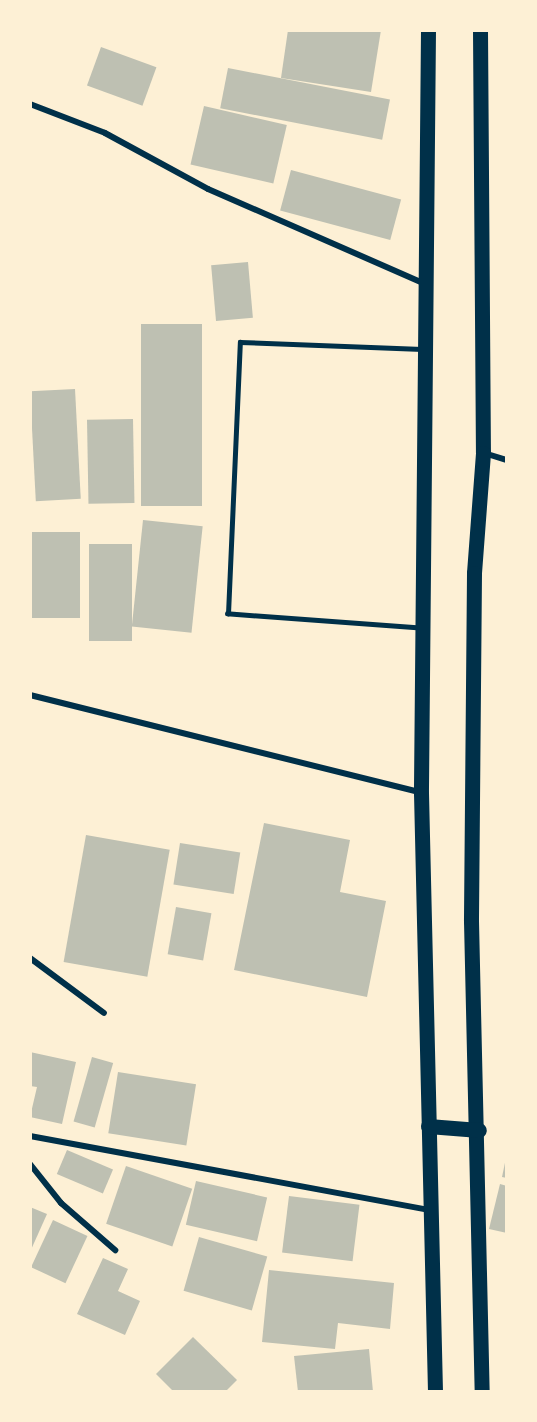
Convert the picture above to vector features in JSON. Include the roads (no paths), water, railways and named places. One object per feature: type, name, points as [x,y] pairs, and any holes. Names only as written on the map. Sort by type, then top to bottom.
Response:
[{"type":"main road","points":[[428,30],[421,793],[435,1392]]},
{"type":"main road","points":[[480,30],[483,453],[474,573],[471,921],[479,1130],[482,1392]]},
{"type":"main road","points":[[428,1126],[479,1130]]},
{"type":"street","points":[[30,104],[105,133],[208,189],[425,284]]},
{"type":"street","points":[[483,453],[507,460]]},
{"type":"street","points":[[30,695],[421,793]]},
{"type":"street","points":[[30,958],[104,1012]]},
{"type":"street","points":[[30,1136],[431,1210]]},
{"type":"street","points":[[30,1164],[62,1203],[115,1250]]},
{"type":"lane","points":[[422,628],[228,614],[240,342],[425,349]]}]
